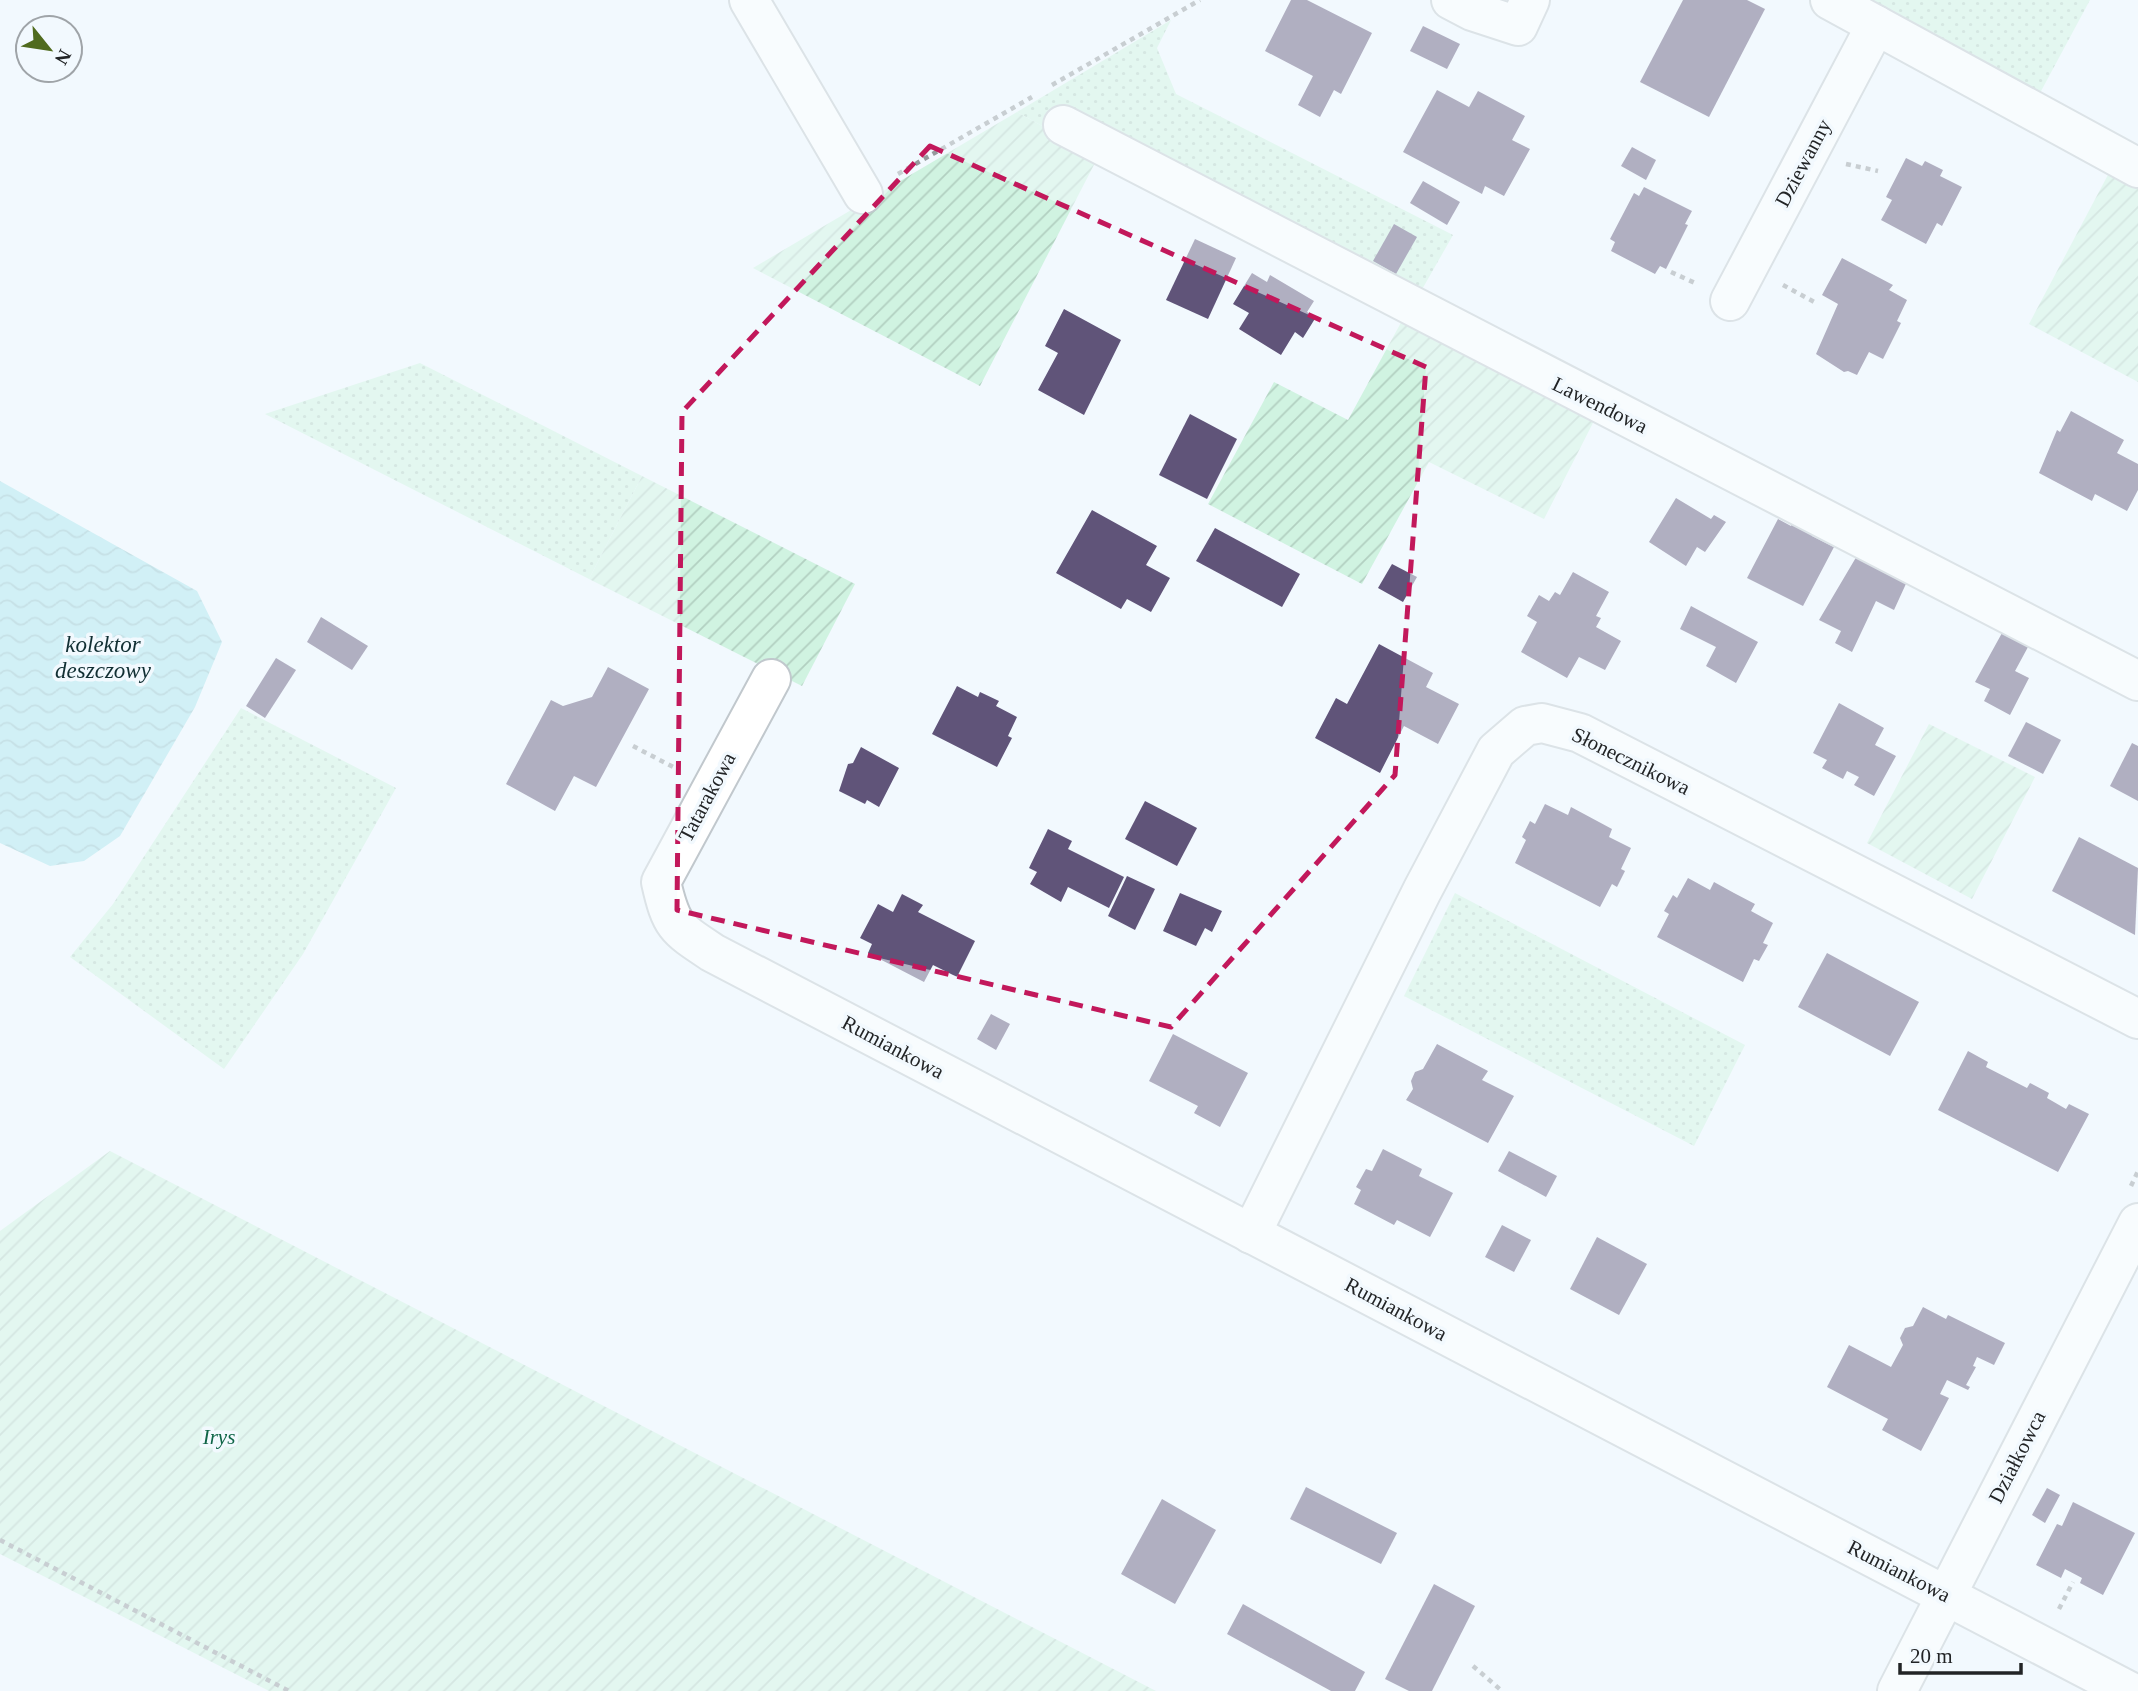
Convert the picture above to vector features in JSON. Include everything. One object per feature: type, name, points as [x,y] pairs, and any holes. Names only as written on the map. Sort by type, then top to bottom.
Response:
[{"type":"street","points":[[749,0],[863,194]]},
{"type":"street","points":[[1451,0],[1472,11],[1518,26],[1530,0]]},
{"type":"street","points":[[1830,0],[2138,168]]},
{"type":"street","name":"Dziewanny","points":[[1730,301],[1876,25]]},
{"type":"street","name":"Lawendowa","points":[[1063,125],[1552,381],[1750,479],[2138,681]]},
{"type":"street","name":"Tatarakowa","points":[[669,918],[660,882],[771,679]]},
{"type":"street","name":"Słonecznikowa","points":[[1251,1234],[1415,904],[1496,751],[1525,726],[1542,723],[1580,733],[2138,1019]]},
{"type":"street","name":"Rumiankowa","points":[[669,918],[713,953],[2129,1691]]},
{"type":"street","name":"Działkowca","points":[[1897,1691],[2138,1223]]},
{"type":"path","points":[[633,746],[712,787]]},
{"type":"path","points":[[0,1540],[289,1691]]},
{"type":"path","points":[[1473,1665],[1502,1691]]},
{"type":"highlighted area","points":[[930,146],[1426,367],[1395,775],[1171,1027],[677,910],[682,412]]},
{"type":"green space","points":[[1859,0],[2090,0],[2040,93]]},
{"type":"green space","points":[[1171,20],[1157,48],[1176,94],[1453,235],[1416,300],[1098,157],[1017,112]]},
{"type":"green space","points":[[1017,112],[1098,157],[980,386],[753,268]]},
{"type":"green space","points":[[2110,171],[2138,185],[2138,382],[2029,324]]},
{"type":"green space","points":[[1404,317],[1597,415],[1544,519],[1429,462],[1362,584],[1208,504],[1274,382],[1348,420]]},
{"type":"green space","points":[[420,363],[642,476],[589,579],[265,414]]},
{"type":"green space","points":[[642,476],[855,584],[802,686],[589,579]]},
{"type":"green space","points":[[241,708],[396,788],[303,954],[224,1069],[70,957],[113,904]]},
{"type":"green space","points":[[1929,724],[2035,777],[1972,899],[1867,843]]},
{"type":"green space","points":[[1455,893],[1745,1045],[1694,1146],[1404,996]]},
{"type":"green space","name":"Irys","points":[[110,1151],[1156,1691],[269,1691],[0,1554],[0,1231]]},
{"type":"water","name":"kolektor deszczowy","points":[[0,481],[197,591],[222,642],[195,707],[120,836],[84,861],[50,866],[0,843]]},
{"type":"building","points":[[1291,0],[1307,0],[1372,33],[1341,94],[1334,90],[1320,117],[1298,105],[1313,76],[1265,51]]},
{"type":"building","points":[[1683,0],[1747,0],[1765,9],[1709,117],[1640,82]]},
{"type":"building","points":[[1423,26],[1460,44],[1447,69],[1410,51]]},
{"type":"building","points":[[1437,90],[1469,107],[1478,91],[1525,116],[1512,140],[1530,149],[1504,196],[1485,186],[1482,194],[1403,152]]},
{"type":"building","points":[[1632,147],[1656,160],[1646,180],[1621,166]]},
{"type":"building","points":[[1906,158],[1922,166],[1925,161],[1943,170],[1940,176],[1962,187],[1942,226],[1937,223],[1926,244],[1881,220],[1892,200],[1886,197]]},
{"type":"building","points":[[1423,181],[1460,202],[1447,225],[1410,203]]},
{"type":"building","points":[[1644,187],[1692,211],[1666,269],[1660,266],[1655,274],[1611,251],[1615,242],[1610,239],[1634,193],[1639,196]]},
{"type":"building","points":[[1394,224],[1417,237],[1396,274],[1373,261]]},
{"type":"building","points":[[1195,239],[1236,258],[1208,319],[1166,300]]},
{"type":"building","points":[[1842,258],[1893,285],[1889,290],[1907,300],[1897,321],[1901,323],[1883,359],[1869,352],[1857,375],[1844,372],[1816,354],[1838,304],[1822,295]]},
{"type":"building","points":[[1252,273],[1267,282],[1270,275],[1314,301],[1307,312],[1316,317],[1303,338],[1295,332],[1281,355],[1239,329],[1249,313],[1233,304]]},
{"type":"building","points":[[1064,309],[1121,340],[1084,415],[1038,390],[1058,353],[1045,346]]},
{"type":"building","points":[[2071,411],[2124,440],[2117,453],[2138,464],[2138,490],[2127,511],[2095,494],[2092,501],[2039,473],[2057,430],[2060,432]]},
{"type":"building","points":[[1190,414],[1237,439],[1207,499],[1159,475]]},
{"type":"building","points":[[1676,498],[1711,519],[1714,515],[1726,522],[1705,552],[1697,547],[1686,566],[1649,542]]},
{"type":"building","points":[[1092,510],[1157,546],[1146,565],[1170,578],[1151,612],[1127,599],[1121,609],[1056,573]]},
{"type":"building","points":[[1797,514],[1818,525],[1812,536],[1834,547],[1803,606],[1747,578],[1778,519],[1791,526]]},
{"type":"building","points":[[1215,528],[1300,574],[1282,607],[1196,561]]},
{"type":"building","points":[[1861,549],[1910,575],[1894,610],[1876,601],[1852,652],[1835,643],[1841,631],[1819,620]]},
{"type":"building","points":[[1392,564],[1417,577],[1403,602],[1378,588]]},
{"type":"building","points":[[1573,572],[1609,592],[1596,616],[1601,618],[1596,627],[1621,641],[1605,670],[1579,657],[1567,678],[1521,652],[1537,622],[1527,616],[1539,595],[1549,601],[1555,592],[1560,595]]},
{"type":"building","points":[[1691,606],[1758,642],[1736,683],[1706,666],[1716,647],[1680,629]]},
{"type":"building","points":[[321,617],[368,646],[352,670],[307,642]]},
{"type":"building","points":[[2002,633],[2028,647],[2015,671],[2029,678],[2010,715],[1984,701],[1990,689],[1975,682]]},
{"type":"building","points":[[1379,644],[1433,673],[1426,687],[1459,704],[1438,744],[1404,726],[1380,773],[1315,738],[1336,698],[1347,704]]},
{"type":"building","points":[[276,658],[296,670],[265,718],[246,706]]},
{"type":"building","points":[[608,667],[649,689],[596,787],[574,776],[555,811],[506,784],[551,700],[563,706],[592,697]]},
{"type":"building","points":[[957,686],[978,697],[980,692],[999,701],[996,706],[1017,717],[1008,736],[1012,738],[997,767],[932,734]]},
{"type":"building","points":[[1839,703],[1884,728],[1875,745],[1896,756],[1874,796],[1854,785],[1859,777],[1847,771],[1843,779],[1822,768],[1827,760],[1813,753]]},
{"type":"building","points":[[2026,722],[2061,740],[2043,774],[2008,756]]},
{"type":"building","points":[[2132,743],[2138,746],[2138,801],[2110,786]]},
{"type":"building","points":[[861,747],[899,768],[879,807],[867,800],[865,804],[839,791],[848,764],[853,763]]},
{"type":"building","points":[[1145,801],[1197,828],[1177,866],[1125,839]]},
{"type":"building","points":[[1545,804],[1568,815],[1571,807],[1612,829],[1609,837],[1631,848],[1621,869],[1625,871],[1617,887],[1612,884],[1600,907],[1515,863],[1526,840],[1522,837],[1530,821],[1535,824]]},
{"type":"building","points":[[1048,829],[1072,841],[1068,849],[1124,877],[1109,908],[1068,887],[1061,902],[1030,884],[1037,872],[1029,868]]},
{"type":"building","points":[[2079,837],[2138,868],[2135,935],[2052,891]]},
{"type":"building","points":[[1127,876],[1155,889],[1135,930],[1108,916]]},
{"type":"building","points":[[1688,878],[1710,890],[1714,882],[1755,904],[1751,911],[1773,923],[1763,943],[1768,945],[1759,961],[1754,959],[1743,982],[1657,937],[1669,914],[1664,911],[1673,895],[1677,898]]},
{"type":"building","points":[[1180,893],[1222,911],[1212,932],[1205,928],[1196,946],[1163,931]]},
{"type":"building","points":[[902,894],[923,905],[918,912],[975,941],[957,977],[933,965],[924,982],[868,953],[872,944],[860,938],[878,904],[893,912]]},
{"type":"building","points":[[1827,953],[1919,1002],[1890,1056],[1798,1007]]},
{"type":"building","points":[[991,1014],[1010,1024],[996,1050],[977,1039]]},
{"type":"building","points":[[1173,1034],[1248,1073],[1220,1127],[1194,1113],[1198,1106],[1149,1081]]},
{"type":"building","points":[[1437,1044],[1488,1071],[1482,1080],[1514,1096],[1488,1143],[1406,1100],[1413,1089],[1411,1081],[1415,1072],[1423,1069]]},
{"type":"building","points":[[1968,1051],[1988,1062],[1986,1067],[2027,1088],[2030,1083],[2049,1093],[2047,1098],[2066,1109],[2069,1104],[2089,1114],[2058,1172],[1938,1110]]},
{"type":"building","points":[[1383,1149],[1422,1169],[1419,1176],[1453,1193],[1430,1237],[1397,1220],[1394,1225],[1354,1204],[1361,1190],[1356,1187],[1366,1169],[1372,1171]]},
{"type":"building","points":[[1509,1151],[1557,1176],[1546,1197],[1498,1171]]},
{"type":"building","points":[[1502,1225],[1531,1240],[1514,1272],[1485,1257]]},
{"type":"building","points":[[1597,1237],[1647,1264],[1619,1315],[1570,1289]]},
{"type":"building","points":[[1923,1307],[1946,1319],[1948,1315],[2005,1343],[1994,1365],[1977,1357],[1973,1366],[1976,1367],[1966,1385],[1970,1387],[1968,1390],[1947,1380],[1940,1394],[1949,1398],[1921,1451],[1882,1430],[1888,1419],[1827,1387],[1849,1345],[1891,1367],[1903,1345],[1900,1338],[1905,1328],[1913,1326]]},
{"type":"building","points":[[1306,1487],[1397,1533],[1381,1564],[1290,1519]]},
{"type":"building","points":[[2047,1488],[2060,1495],[2045,1523],[2032,1515]]},
{"type":"building","points":[[1162,1499],[1216,1530],[1175,1604],[1121,1574]]},
{"type":"building","points":[[2073,1502],[2135,1533],[2103,1595],[2080,1583],[2082,1578],[2065,1569],[2061,1578],[2036,1565],[2057,1524],[2062,1526]]},
{"type":"building","points":[[1434,1584],[1475,1606],[1432,1691],[1409,1691],[1385,1679]]},
{"type":"building","points":[[1243,1604],[1365,1672],[1355,1691],[1331,1691],[1227,1634]]}]
